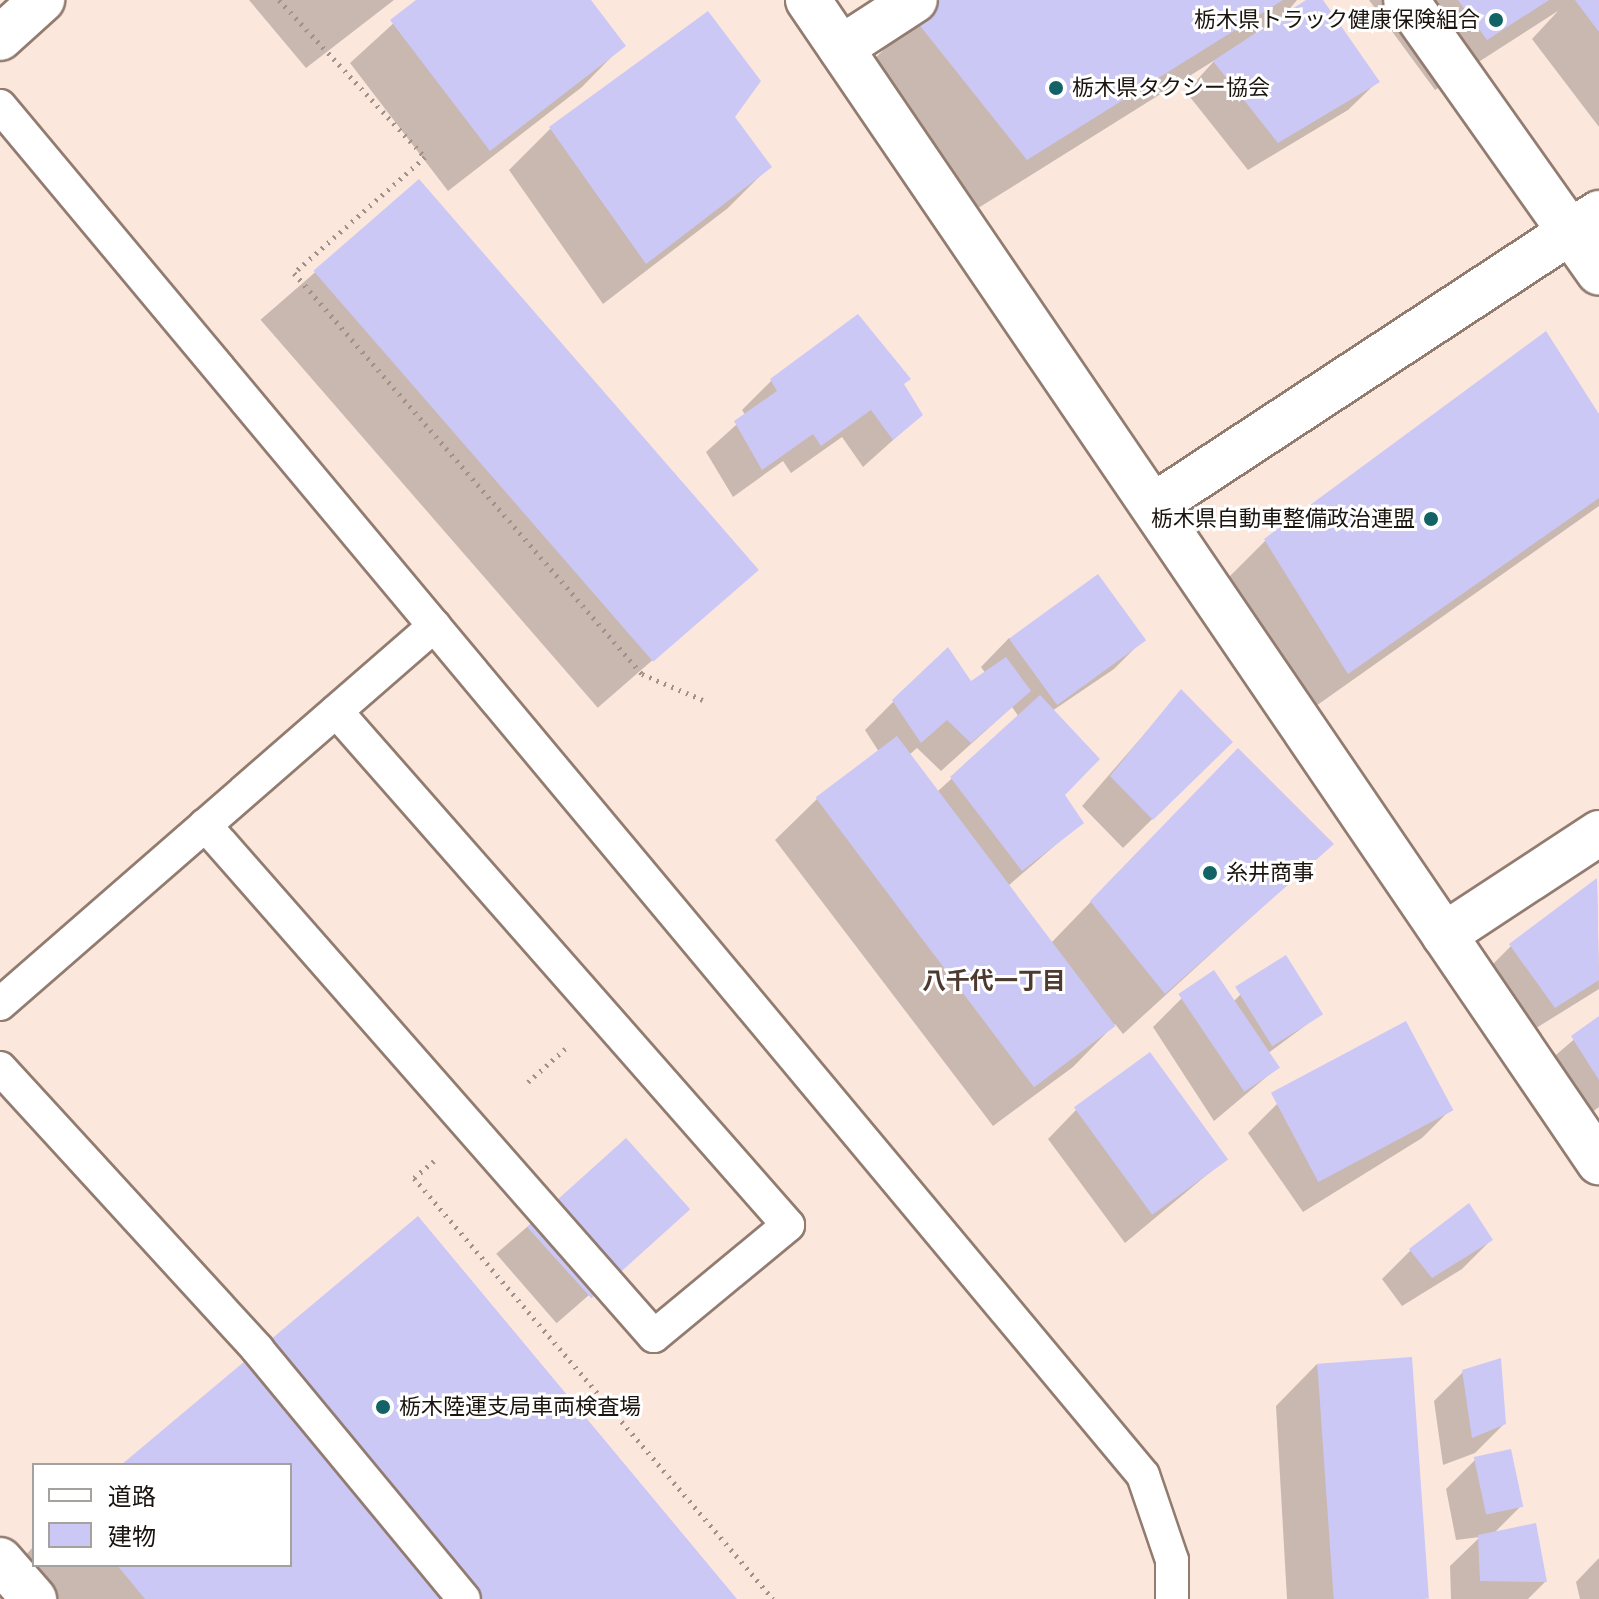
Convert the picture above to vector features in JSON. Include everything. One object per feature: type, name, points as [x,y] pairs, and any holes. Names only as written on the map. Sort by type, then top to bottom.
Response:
[{"type":"street","points":[[0,38],[42,0]]},
{"type":"street","points":[[808,0],[1599,1162]]},
{"type":"street","points":[[841,48],[915,0]]},
{"type":"street","points":[[1406,0],[1584,223],[1599,273]]},
{"type":"street","points":[[1153,506],[1584,223]]},
{"type":"street","points":[[1444,935],[1599,833]]},
{"type":"street","points":[[0,1560],[34,1599]]},
{"type":"lane","points":[[0,106],[1143,1475],[1172,1560],[1172,1599]]},
{"type":"lane","points":[[0,1004],[434,626]]},
{"type":"lane","points":[[205,825],[654,1336],[788,1225],[336,711]]},
{"type":"lane","points":[[0,1068],[258,1350],[464,1599]]},
{"type":"path","points":[[279,0],[425,157],[294,273],[642,674],[703,700]]},
{"type":"path","points":[[528,1082],[570,1044]]},
{"type":"path","points":[[441,1156],[414,1178],[773,1599]]},
{"type":"building","points":[[416,0],[591,0],[626,46],[490,151],[390,20]]},
{"type":"building","name":"栃木県タクシー協会","points":[[940,0],[1283,0],[1027,160],[913,17]]},
{"type":"building","points":[[1306,0],[1323,0],[1380,82],[1278,143],[1213,61]]},
{"type":"building","name":"栃木県トラック健康保険組合","points":[[1458,0],[1549,0],[1487,40]]},
{"type":"building","points":[[1575,0],[1599,0],[1599,32]]},
{"type":"building","points":[[708,11],[761,81],[735,117],[772,167],[646,264],[549,127]]},
{"type":"building","points":[[419,179],[759,570],[653,662],[313,271]]},
{"type":"building","points":[[858,314],[911,379],[904,384],[923,415],[893,440],[871,410],[821,446],[813,434],[762,470],[734,421],[777,391],[770,379]]},
{"type":"building","name":"栃木県自動車整備政治連盟","points":[[1546,331],[1599,414],[1599,498],[1348,674],[1264,539]]},
{"type":"building","points":[[1098,574],[1146,640],[1057,705],[1009,639]]},
{"type":"building","points":[[948,647],[971,681],[1006,657],[1031,691],[971,743],[947,720],[921,743],[892,700]]},
{"type":"building","points":[[1181,689],[1233,742],[1153,820],[1110,776]]},
{"type":"building","points":[[1040,695],[1100,759],[1065,795],[1084,823],[1022,871],[950,777]]},
{"type":"building","points":[[897,736],[1115,1026],[1034,1087],[816,797]]},
{"type":"building","name":"糸井商事","points":[[1238,748],[1334,844],[1165,994],[1090,901]]},
{"type":"building","points":[[1597,878],[1599,980],[1555,1008],[1509,944]]},
{"type":"building","points":[[1286,955],[1323,1014],[1272,1046],[1235,987]]},
{"type":"building","points":[[1214,970],[1280,1068],[1244,1092],[1178,994]]},
{"type":"building","points":[[1599,1016],[1599,1080],[1571,1036]]},
{"type":"building","points":[[1406,1021],[1453,1110],[1318,1182],[1271,1093]]},
{"type":"building","points":[[1150,1052],[1228,1160],[1152,1215],[1074,1107]]},
{"type":"building","points":[[626,1138],[690,1209],[591,1298],[527,1227]]},
{"type":"building","points":[[1469,1203],[1493,1240],[1432,1278],[1409,1249]]},
{"type":"building","name":"栃木陸運支局車両検査場","points":[[418,1216],[737,1599],[145,1599],[119,1567],[292,1567],[292,1463],[123,1463]]},
{"type":"building","points":[[1412,1357],[1429,1598],[1334,1599],[1317,1364]]},
{"type":"building","points":[[1501,1358],[1506,1424],[1472,1438],[1462,1370]]},
{"type":"building","points":[[1511,1449],[1523,1507],[1486,1515],[1474,1457]]},
{"type":"building","points":[[1536,1523],[1547,1582],[1480,1581],[1478,1535]]},
{"type":"place","name":"栃木県トラック健康保険組合","points":[[1496,20]]},
{"type":"place","name":"栃木県タクシー協会","points":[[1056,88]]},
{"type":"place","name":"栃木県自動車整備政治連盟","points":[[1431,519]]},
{"type":"place","name":"糸井商事","points":[[1210,873]]},
{"type":"place","name":"栃木陸運支局車両検査場","points":[[383,1407]]},
{"type":"district","name":"八千代一丁目","points":[[994,981]]}]
